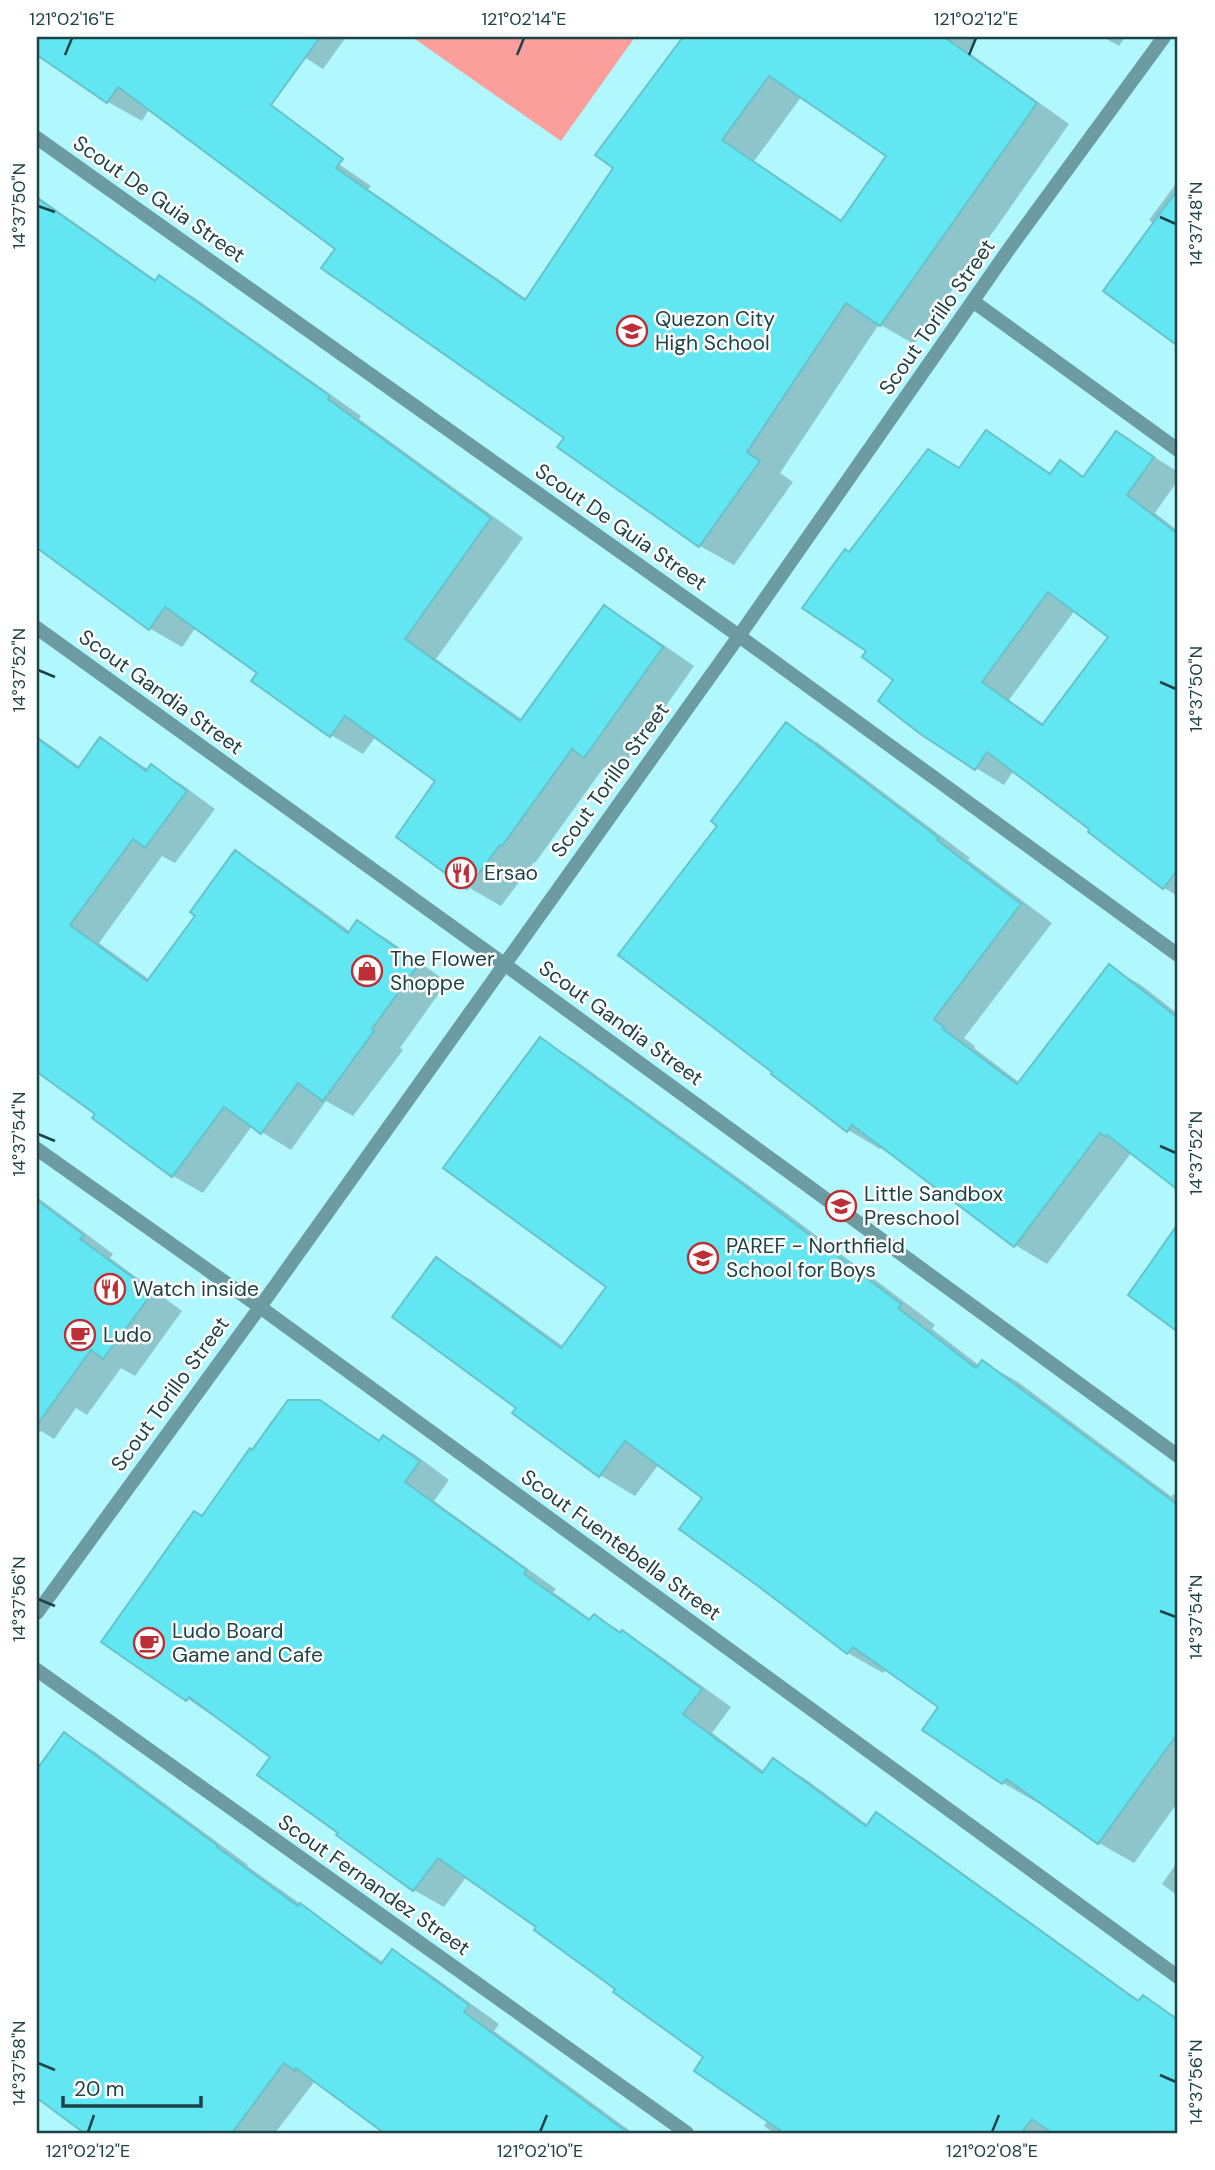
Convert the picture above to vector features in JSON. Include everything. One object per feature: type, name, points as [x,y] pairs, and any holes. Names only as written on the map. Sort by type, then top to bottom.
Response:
[{"type":"street","name":"Scout Torillo Street","points":[[37,1612],[260,1307],[739,636],[1009,249],[1164,37]]},
{"type":"street","name":"Scout De Guia Street","points":[[37,138],[739,636],[1178,955]]},
{"type":"street","points":[[974,302],[1178,450]]},
{"type":"street","name":"Scout Gandia Street","points":[[37,628],[504,964],[1178,1456]]},
{"type":"street","name":"Scout Fuentebella Street","points":[[37,1149],[260,1307],[1178,1977]]},
{"type":"street","name":"Scout Fernandez Street","points":[[37,1670],[687,2133]]},
{"type":"shaded area","points":[[412,37],[635,37],[561,141]]},
{"type":"building","name":"Quezon City High School","points":[[37,37],[320,37],[271,105],[343,159],[336,168],[525,300],[613,168],[595,155],[683,37],[944,37],[1037,103],[880,326],[846,303],[747,452],[760,461],[699,547],[557,447],[564,438],[321,268],[335,249],[118,87],[107,103],[37,55]],"holes":[[[769,76],[886,156],[841,221],[722,140]]]},
{"type":"building","points":[[1178,189],[1178,346],[1103,291]]},
{"type":"building","points":[[37,198],[155,281],[159,275],[330,396],[328,399],[491,518],[405,639],[520,721],[604,605],[663,647],[584,758],[572,749],[502,846],[500,845],[467,889],[396,837],[435,781],[345,716],[330,737],[251,681],[257,673],[165,607],[149,630],[37,548]]},
{"type":"building","points":[[986,430],[1050,474],[1060,460],[1083,477],[1116,431],[1154,457],[1127,495],[1178,534],[1178,869],[1163,889],[987,752],[975,770],[919,733],[878,701],[893,680],[862,657],[866,651],[802,608],[845,549],[849,552],[928,449],[959,468]],"holes":[[[1048,592],[1108,637],[1042,725],[982,682]]]},
{"type":"building","points":[[786,722],[1021,904],[934,1019],[943,1029],[1017,1084],[1109,964],[1178,1018],[1178,1190],[1107,1135],[1106,1137],[1100,1133],[1014,1247],[852,1125],[847,1132],[618,955],[717,826],[711,821]]},
{"type":"building","points":[[100,737],[146,771],[151,764],[187,791],[145,848],[133,839],[70,925],[147,981],[195,916],[190,912],[235,850],[348,933],[357,920],[419,964],[323,1101],[298,1083],[261,1134],[224,1107],[172,1177],[92,1118],[95,1114],[37,1072],[37,738],[78,768]]},
{"type":"building","points":[[540,1037],[741,1183],[901,1304],[898,1308],[976,1368],[982,1360],[1178,1505],[1178,1733],[1098,1844],[1006,1779],[1002,1784],[922,1730],[938,1707],[853,1647],[847,1654],[679,1529],[702,1498],[625,1441],[599,1477],[512,1413],[516,1408],[392,1317],[436,1257],[561,1348],[606,1287],[443,1168]]},
{"type":"building","points":[[37,1200],[84,1235],[80,1239],[153,1292],[103,1359],[91,1350],[37,1425]]},
{"type":"building","points":[[1178,1224],[1178,1332],[1128,1295]]},
{"type":"building","points":[[288,1400],[320,1400],[379,1441],[383,1435],[420,1461],[405,1482],[527,1570],[524,1574],[589,1620],[594,1614],[620,1633],[622,1630],[702,1689],[683,1714],[762,1773],[773,1758],[866,1826],[876,1812],[1138,2001],[1143,1995],[1178,2020],[1178,2133],[1052,2133],[1032,2119],[1021,2133],[784,2133],[694,2071],[703,2057],[613,1992],[615,1989],[534,1930],[536,1927],[438,1858],[413,1891],[257,1775],[270,1757],[189,1697],[186,1701],[101,1642],[194,1511],[202,1516]]},
{"type":"building","points":[[64,1732],[217,1847],[298,1906],[300,1903],[381,1964],[392,1949],[469,2005],[464,2012],[628,2133],[384,2133],[296,2068],[295,2071],[284,2063],[232,2133],[84,2133],[37,2098],[37,1769]]},
{"type":"place","name":"Quezon City High School","points":[[632,331]]},
{"type":"place","name":"Ersao","points":[[461,873]]},
{"type":"place","name":"The Flower Shoppe","points":[[367,971]]},
{"type":"place","name":"Little Sandbox Preschool","points":[[841,1206]]},
{"type":"place","name":"PAREF - Northfield School for Boys","points":[[703,1258]]},
{"type":"place","name":"Watch inside","points":[[110,1289]]},
{"type":"place","name":"Ludo","points":[[80,1335]]},
{"type":"place","name":"Ludo Board Game and Cafe","points":[[149,1643]]}]
